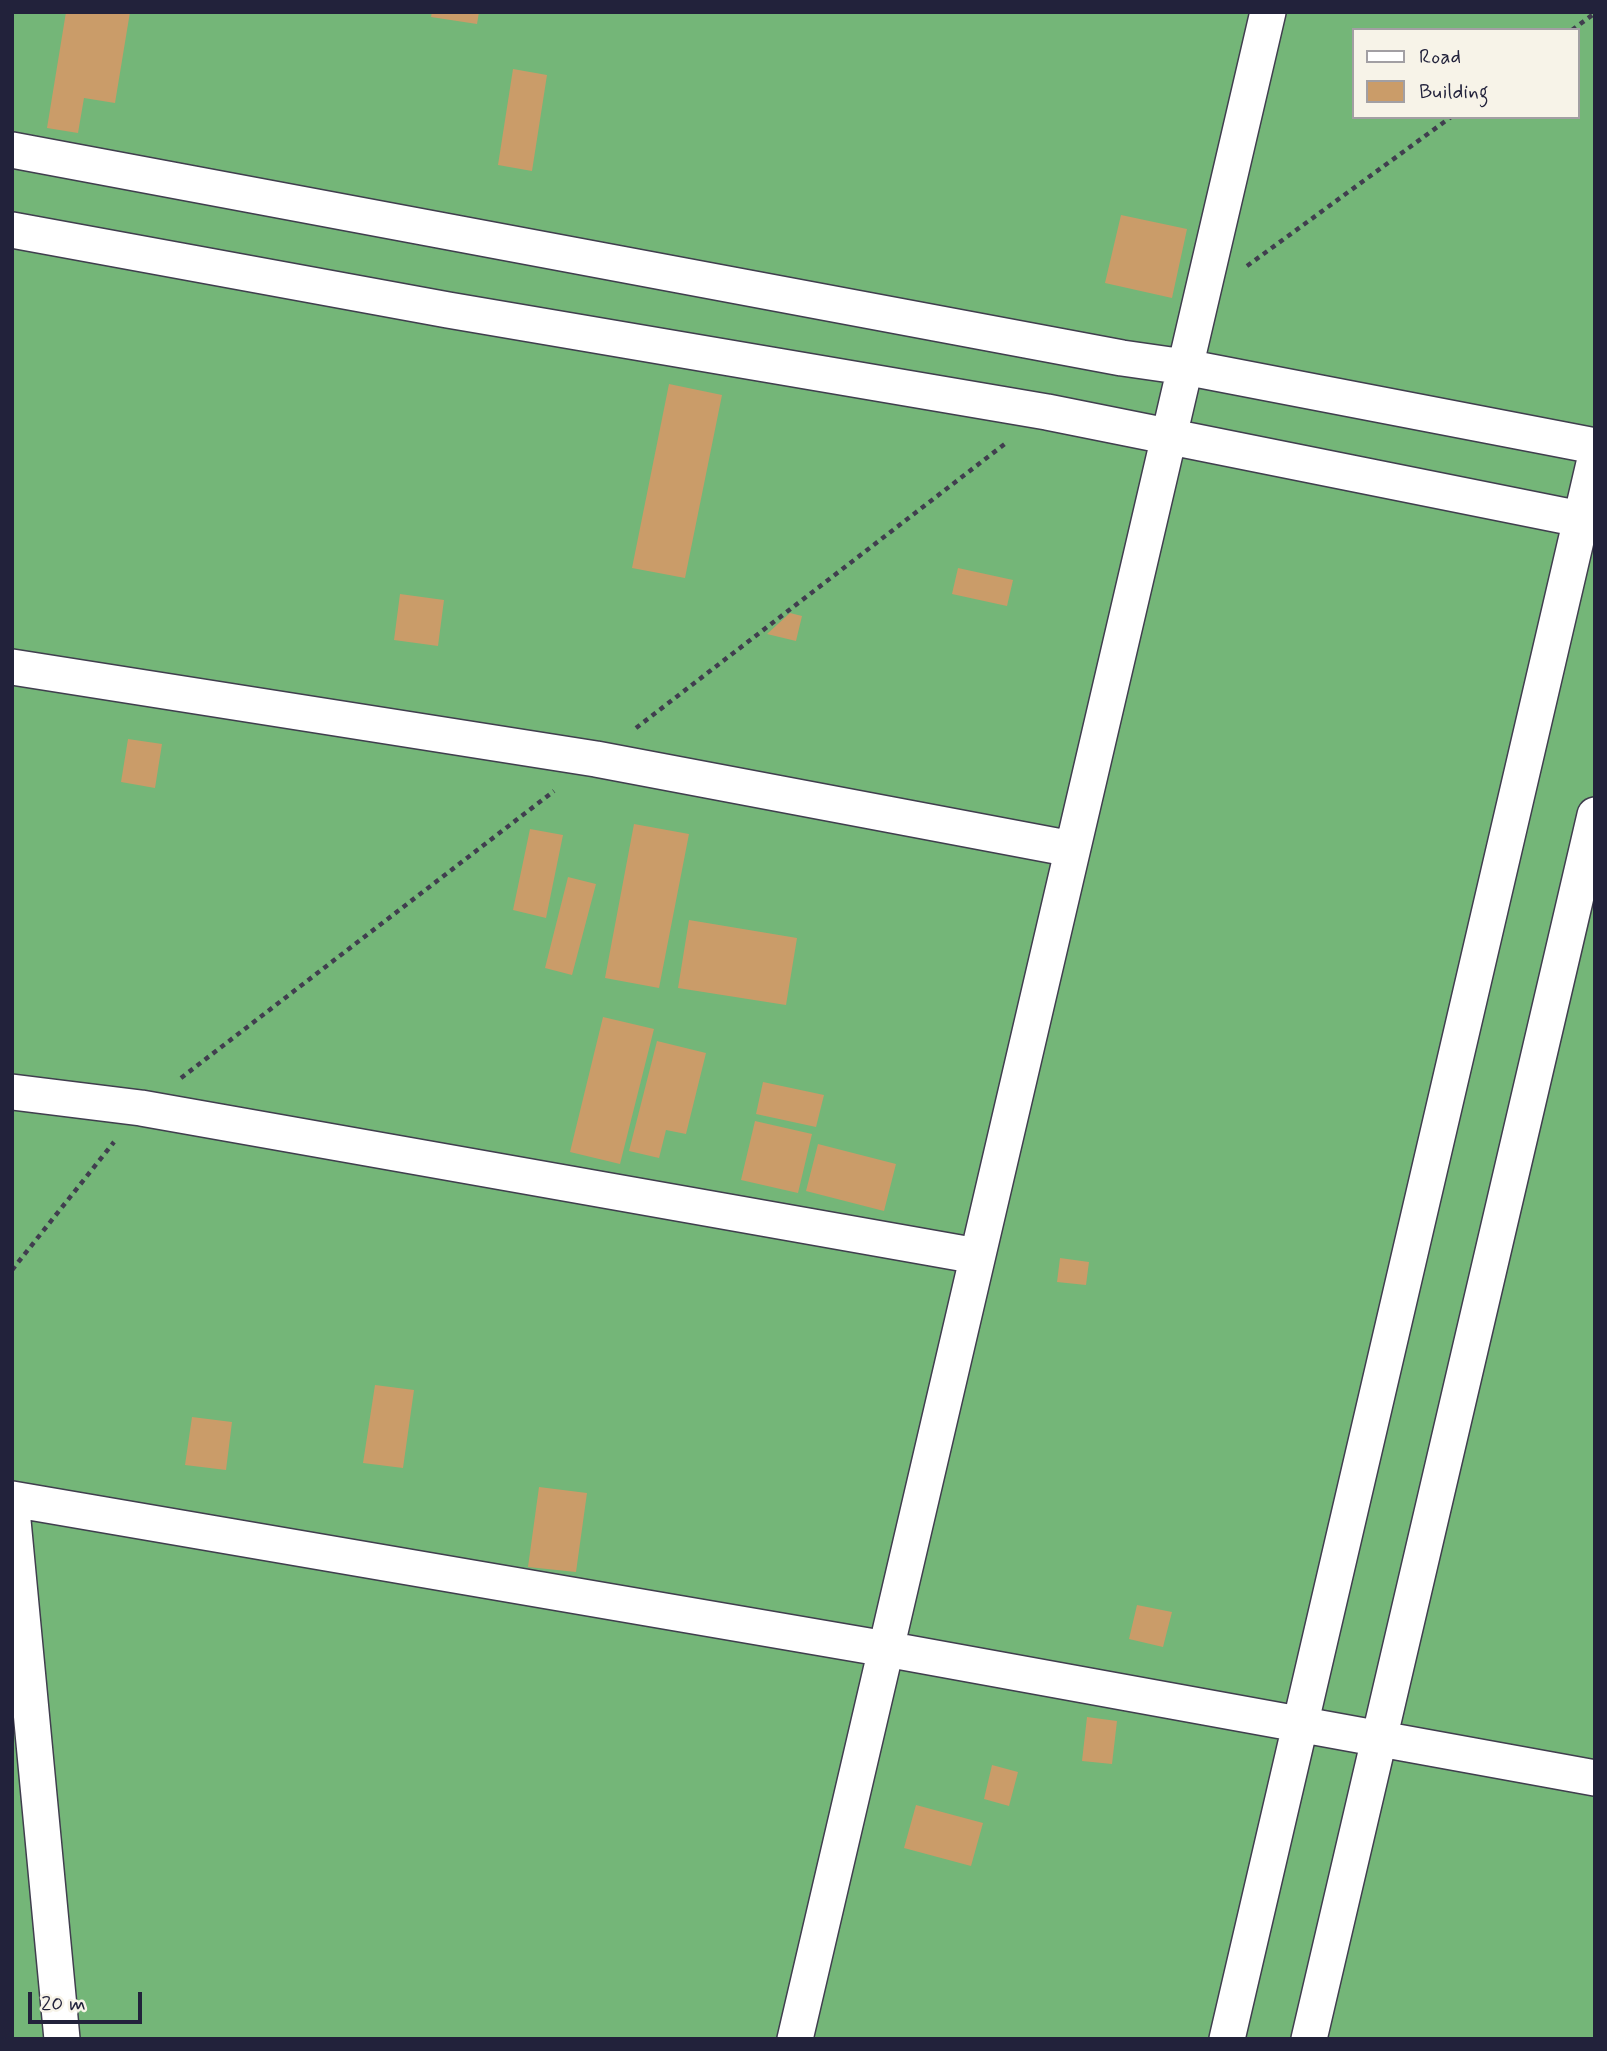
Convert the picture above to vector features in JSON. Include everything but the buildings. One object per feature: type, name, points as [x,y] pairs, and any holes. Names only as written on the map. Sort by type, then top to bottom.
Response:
[{"type":"street","points":[[795,2039],[1268,12]]},
{"type":"street","points":[[12,150],[1122,358],[1185,367],[1595,446]]},
{"type":"street","points":[[12,230],[448,310],[1047,412],[1588,521]]},
{"type":"street","points":[[1227,2039],[1588,521],[1595,458]]},
{"type":"street","points":[[12,667],[596,759],[1072,849]]},
{"type":"street","points":[[1309,2039],[1595,815]]},
{"type":"street","points":[[12,1092],[141,1108],[978,1256]]},
{"type":"street","points":[[12,1499],[886,1649],[1595,1778]]},
{"type":"street","points":[[12,1510],[62,2039]]},
{"type":"path","points":[[1575,28],[1595,13]]},
{"type":"path","points":[[1200,300],[1448,119]]},
{"type":"path","points":[[12,1270],[141,1108],[1047,412]]},
{"type":"green space","points":[[12,12],[1595,12],[1595,2039],[12,2039]]}]
